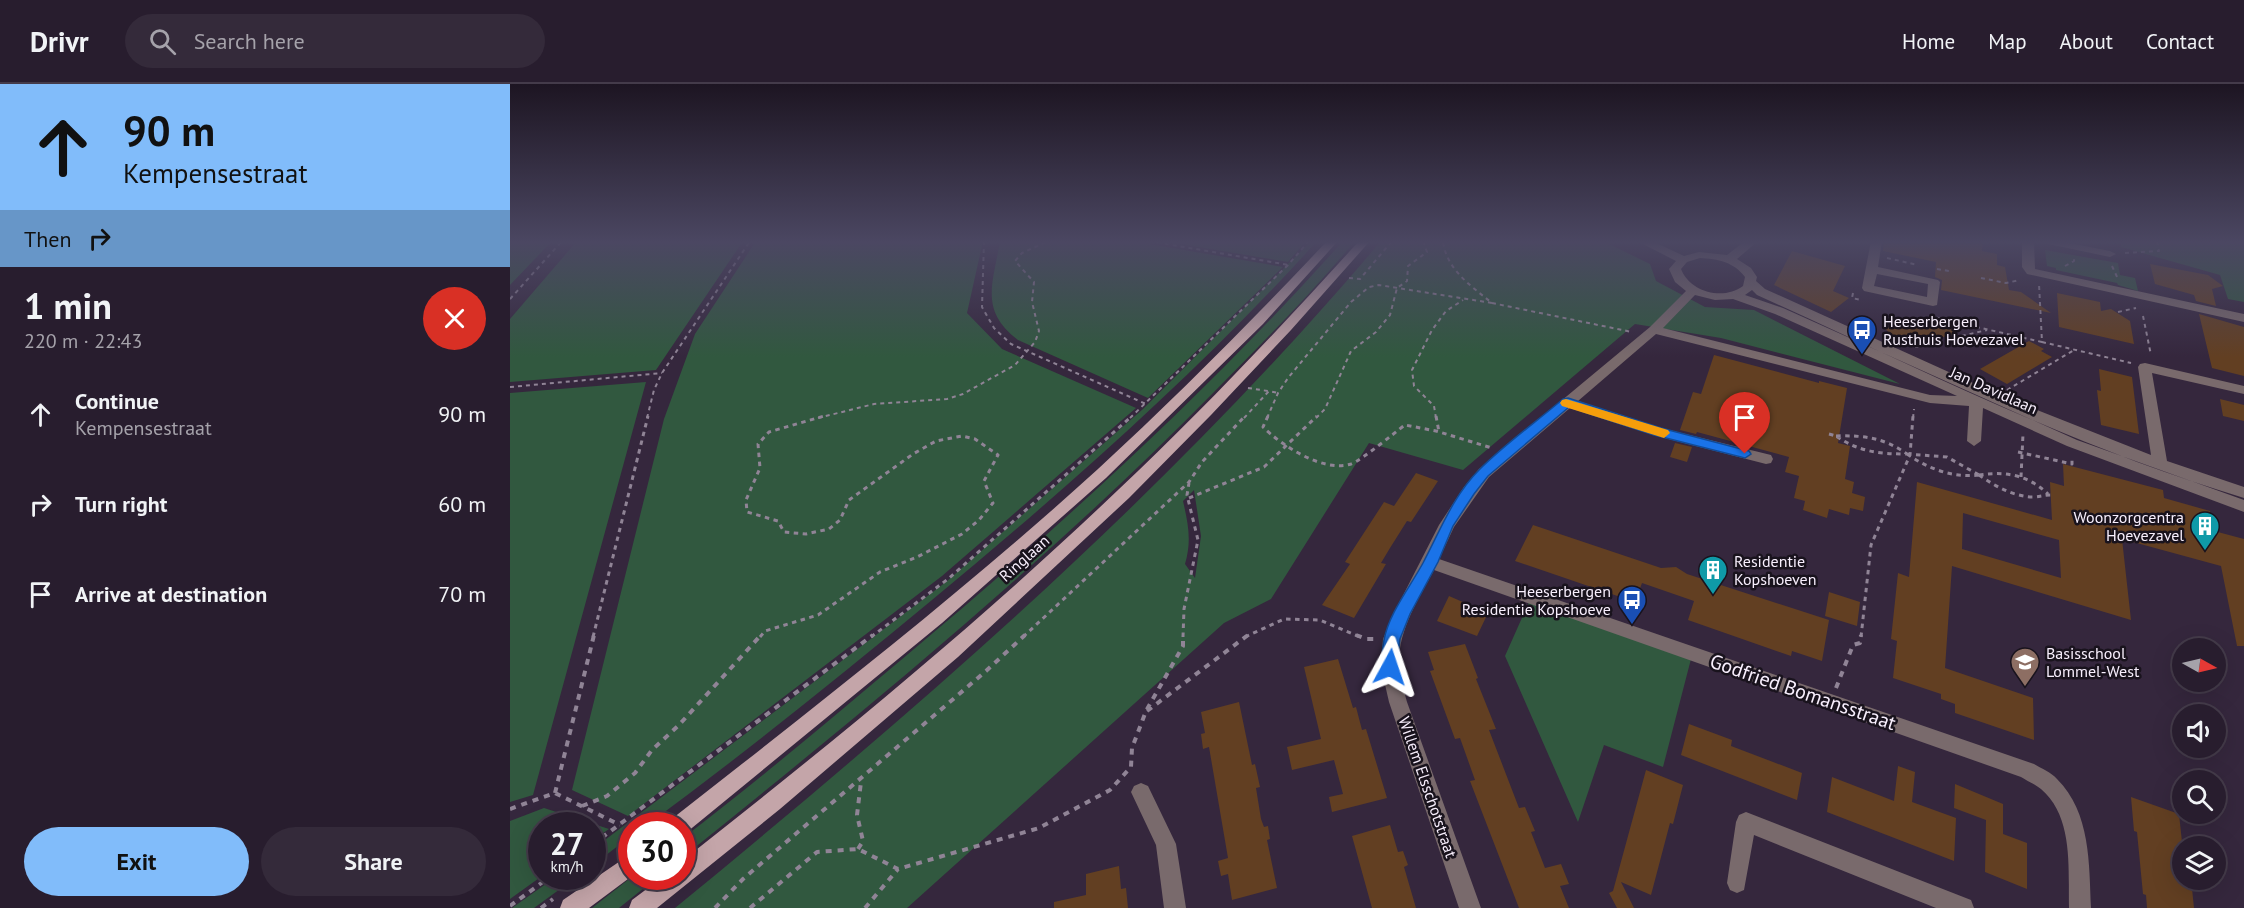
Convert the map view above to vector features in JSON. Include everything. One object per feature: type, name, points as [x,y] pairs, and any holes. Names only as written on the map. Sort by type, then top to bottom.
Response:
[{"type":"main road","name":"Ringlaan","points":[[696,812],[948,609],[1084,490],[1246,334],[1297,279]]},
{"type":"main road","name":"Ringlaan","points":[[696,863],[940,662],[1094,522],[1226,394],[1331,279]]},
{"type":"main road","points":[[571,908],[618,873]]},
{"type":"main road","name":"Ringlaan","points":[[640,908],[663,890]]},
{"type":"street","points":[[1680,279],[1694,290]]},
{"type":"street","name":"Jan Davidlaan","points":[[1751,279],[1752,284],[1761,292],[1814,322],[1938,378],[2160,464],[2244,493]]},
{"type":"street","points":[[1869,279],[1868,288],[1933,302],[1934,282],[1923,279]]},
{"type":"street","points":[[2061,279],[2244,318]]},
{"type":"street","points":[[1734,295],[1748,289],[1752,284]]},
{"type":"street","name":"Jan Davidlaan","points":[[1694,290],[1714,296],[1734,295],[1898,354],[1976,402],[2026,424],[2244,506]]},
{"type":"street","name":"Willem Elsschotstraat","points":[[1470,908],[1398,702],[1390,667],[1392,639],[1402,613],[1447,525],[1484,473],[1650,333],[1694,290]]},
{"type":"street","points":[[1650,333],[1930,399],[1976,402],[1974,441]]},
{"type":"street","points":[[2160,464],[2145,367],[2244,390]]},
{"type":"street","points":[[1568,402],[1658,432],[1766,459]]},
{"type":"street","name":"Godfried Bomansstraat","points":[[1430,562],[2027,770],[2050,785],[2064,802],[2075,827],[2080,908]]},
{"type":"street","points":[[1141,792],[1166,844],[1175,908]]},
{"type":"street","points":[[1737,883],[1746,822],[1963,908]]},
{"type":"path","points":[[510,299],[528,279]]},
{"type":"path","points":[[555,793],[654,390],[662,373],[724,279]]},
{"type":"path","points":[[983,279],[982,307],[994,328],[1011,344],[1146,404]]},
{"type":"path","points":[[582,806],[607,796],[635,773],[652,750],[679,725],[765,631],[818,615],[880,572],[917,557],[962,534],[979,520],[993,503],[984,481],[998,455],[976,439],[961,437],[942,438],[904,459],[846,502],[840,520],[823,531],[803,535],[784,532],[778,521],[747,512],[746,500],[760,468],[758,444],[769,432],[855,408],[947,399],[963,394],[1015,365],[1035,342],[1039,331],[1032,302],[1034,282],[1032,279]]},
{"type":"path","points":[[637,812],[948,579],[1146,404],[1273,279]]},
{"type":"path","points":[[1188,499],[1264,467],[1325,409],[1351,351],[1376,332],[1390,315],[1397,288],[1407,279]]},
{"type":"path","points":[[1464,279],[1492,303]]},
{"type":"path","points":[[1988,279],[2006,283],[2020,279]]},
{"type":"path","points":[[2038,279],[2042,342]]},
{"type":"path","points":[[2119,279],[2124,292]]},
{"type":"path","points":[[1508,453],[1439,432],[1405,425],[1351,464],[1329,464],[1301,456],[1263,427],[1278,393],[1351,302],[1369,287],[1379,285],[1492,303],[1650,333]]},
{"type":"path","points":[[1855,287],[1852,298],[1864,301]]},
{"type":"path","points":[[1439,432],[1434,406],[1414,386],[1412,370],[1432,330],[1446,310],[1465,299]]},
{"type":"path","points":[[2118,312],[2141,307]]},
{"type":"path","points":[[1921,314],[2145,367],[2152,362],[2143,316]]},
{"type":"path","points":[[1898,354],[1904,349],[1989,330]]},
{"type":"path","points":[[1994,398],[2075,349]]},
{"type":"path","points":[[510,387],[662,373]]},
{"type":"path","points":[[1246,388],[1278,393]]},
{"type":"path","points":[[715,908],[743,879],[986,671],[1189,482],[1202,462],[1269,391]]},
{"type":"path","points":[[1831,701],[1853,645],[1860,643],[1871,545],[1910,455],[1915,395]]},
{"type":"path","points":[[2021,477],[2021,440],[2026,424]]},
{"type":"path","points":[[1829,434],[1836,436],[1858,434],[1886,441],[1910,455],[1928,467],[1960,476],[1981,475],[1997,473],[2021,477],[2040,485],[2050,494],[2037,497],[2004,490],[1981,475],[1963,462],[1938,455],[1910,455],[1888,455],[1863,451],[1847,445],[1836,436]]},
{"type":"path","points":[[2020,452],[2072,464],[2072,443]]},
{"type":"path","points":[[865,908],[898,869],[1039,828],[1110,790],[1131,767],[1131,748],[1146,711],[1183,646],[1184,609],[1198,540],[1188,499],[1189,482]]},
{"type":"path","points":[[1146,711],[1242,638],[1284,619],[1320,620],[1366,639],[1392,639]]},
{"type":"path","points":[[858,849],[863,841],[857,815],[861,780]]},
{"type":"path","points":[[510,809],[555,793],[618,824]]},
{"type":"path","points":[[750,908],[817,852],[858,849],[898,869]]},
{"type":"path","points":[[510,906],[532,890]]},
{"type":"green space","points":[[544,279],[717,279],[656,370],[510,382],[510,319]]},
{"type":"green space","points":[[731,279],[974,279],[967,313],[1002,349],[1136,408],[942,576],[633,812],[619,812],[572,790],[664,419],[695,334]]},
{"type":"green space","points":[[993,279],[1270,279],[1148,398],[1018,340],[998,318],[993,307]]},
{"type":"green space","points":[[1273,279],[1281,279],[1131,427],[1033,515],[932,600],[862,658],[664,812],[642,812],[946,582],[1143,409]]},
{"type":"green space","points":[[1308,279],[1321,279],[1151,454],[1022,574],[888,690],[696,846],[696,828],[768,771],[1021,557],[1133,456],[1240,351]]},
{"type":"green space","points":[[1348,279],[1655,279],[1705,307],[1754,310],[1900,384],[1721,338],[1635,324],[1463,470],[1369,443],[1271,599],[1224,623],[907,908],[675,908],[862,752],[953,672],[1132,507],[1301,333]],"holes":[[[1194,490],[1201,536],[1195,578],[1185,564],[1189,540],[1183,501]]]},
{"type":"green space","points":[[2100,279],[2135,279],[2138,291],[2118,285]]},
{"type":"green space","points":[[2221,279],[2244,279],[2244,302],[2228,299]]},
{"type":"green space","points":[[646,382],[533,795],[510,802],[510,393]]},
{"type":"green space","points":[[1529,602],[1691,659],[1663,767],[1604,745],[1578,822],[1505,656]]},
{"type":"green space","points":[[544,808],[556,812],[534,812]]},
{"type":"green space","points":[[528,814],[528,886],[510,899],[510,821]]},
{"type":"green space","points":[[618,830],[618,846],[606,855],[606,839]]},
{"type":"green space","points":[[618,888],[618,890],[642,890],[619,908],[592,908]]},
{"type":"green space","points":[[537,890],[559,890],[534,908],[512,908]]},
{"type":"building","points":[[1777,279],[1839,279],[1833,291],[1849,298],[1831,312],[1774,285]]},
{"type":"building","points":[[2007,279],[2009,290],[2021,292],[2051,313],[1941,290],[1942,280]]},
{"type":"building","points":[[2154,279],[2214,279],[2223,286],[2212,289],[2216,306],[2196,301],[2194,295],[2155,284]]},
{"type":"building","points":[[2057,293],[2100,302],[2101,311],[2111,309],[2130,321],[2134,344],[2059,327]]},
{"type":"building","points":[[2199,314],[2244,327],[2244,376],[2212,368]]},
{"type":"building","points":[[1938,319],[1957,334],[1905,346],[1884,328]]},
{"type":"building","points":[[2029,341],[2044,349],[2041,351],[2052,357],[2007,384],[1980,369]]},
{"type":"building","points":[[1714,355],[1819,383],[1819,381],[1847,388],[1838,443],[1850,446],[1845,479],[1854,482],[1852,493],[1865,497],[1863,511],[1850,508],[1849,515],[1829,509],[1827,518],[1803,510],[1805,501],[1794,498],[1799,476],[1785,472],[1789,457],[1697,432],[1696,434],[1680,430],[1693,392],[1701,394]]},
{"type":"building","points":[[2099,369],[2132,377],[2139,434],[2101,425],[2097,390],[2101,391]]},
{"type":"building","points":[[2220,399],[2244,405],[2244,421],[2223,416]]},
{"type":"building","points":[[1675,443],[1692,447],[1687,462],[1670,457]]},
{"type":"building","name":"Woonzorgcentra Hoevezavel","points":[[2063,464],[2163,490],[2164,498],[2210,511],[2214,531],[2244,539],[2244,646],[2237,646],[2221,566],[2122,539],[2131,620],[1952,566],[1945,668],[2033,698],[2034,740],[1955,713],[1955,704],[1941,699],[1941,694],[1893,678],[1897,641],[1891,639],[1898,573],[1909,577],[1917,482],[2052,520],[2050,482],[2064,486]],"holes":[[[1963,513],[2059,540],[2061,578],[1962,549]]]},
{"type":"building","points":[[1416,473],[1438,481],[1411,522],[1407,521],[1390,548],[1381,563],[1386,564],[1354,618],[1322,605],[1350,564],[1345,562],[1384,502],[1394,506]]},
{"type":"building","name":"Residentie Kopshoeven","points":[[1533,525],[1661,568],[1676,567],[1687,574],[1829,620],[1822,661],[1792,651],[1791,656],[1688,620],[1694,601],[1642,583],[1635,602],[1515,561]]},
{"type":"building","points":[[1829,592],[1860,602],[1857,626],[1825,616]]},
{"type":"building","points":[[1449,596],[1488,613],[1477,636],[1437,621]]},
{"type":"building","points":[[1465,644],[1496,729],[1489,730],[1519,808],[1525,807],[1535,831],[1531,832],[1545,868],[1561,864],[1569,884],[1560,886],[1569,908],[1519,908],[1470,781],[1475,780],[1460,738],[1455,739],[1430,671],[1434,670],[1428,652]]},
{"type":"building","points":[[1338,659],[1353,708],[1356,707],[1362,730],[1366,729],[1387,798],[1332,812],[1329,797],[1343,794],[1334,760],[1292,770],[1287,747],[1321,739],[1304,667]]},
{"type":"building","points":[[1239,702],[1252,765],[1255,764],[1260,787],[1256,788],[1261,819],[1264,827],[1268,826],[1270,839],[1267,840],[1277,888],[1232,900],[1228,874],[1221,876],[1218,861],[1228,858],[1209,747],[1203,749],[1201,734],[1205,733],[1201,712]]},
{"type":"building","points":[[1689,724],[1732,740],[1731,746],[1802,773],[1797,800],[1681,755]]},
{"type":"building","points":[[1898,766],[1915,772],[1912,802],[1956,818],[1954,861],[1827,812],[1832,777],[1894,801]]},
{"type":"building","points":[[1646,770],[1683,785],[1673,824],[1670,823],[1651,895],[1621,882],[1634,908],[1617,908],[1609,893],[1613,891]]},
{"type":"building","points":[[1955,784],[2003,804],[2003,834],[2027,843],[2027,889],[1985,872],[1986,820],[1954,808]]},
{"type":"building","points":[[2131,797],[2172,812],[2172,824],[2180,824],[2181,836],[2172,836],[2172,890],[2192,890],[2194,908],[2147,908],[2146,895],[2143,894],[2137,832],[2134,831]]},
{"type":"building","points":[[1390,825],[1398,852],[1403,851],[1408,865],[1404,867],[1416,908],[1372,908],[1352,836]]},
{"type":"building","points":[[1119,866],[1121,889],[1126,888],[1128,908],[1054,908],[1054,902],[1086,895],[1086,874]]},
{"type":"slow traffic","points":[[1566,403],[1664,433]]},
{"type":"place","name":"Heeserbergen Rusthuis Hoevezavel","points":[[1862,356]]},
{"type":"place","name":"Woonzorgcentra Hoevezavel","points":[[2205,552]]},
{"type":"place","name":"Residentie Kopshoeven","points":[[1713,596]]},
{"type":"place","name":"Heeserbergen Residentie Kopshoeve","points":[[1632,626]]},
{"type":"place","name":"Basisschool Lommel-West","points":[[2025,688]]},
{"type":"route","points":[[1390,667],[1392,639],[1402,613],[1447,525],[1469,491],[1484,473],[1568,402],[1658,432],[1745,454]]}]
